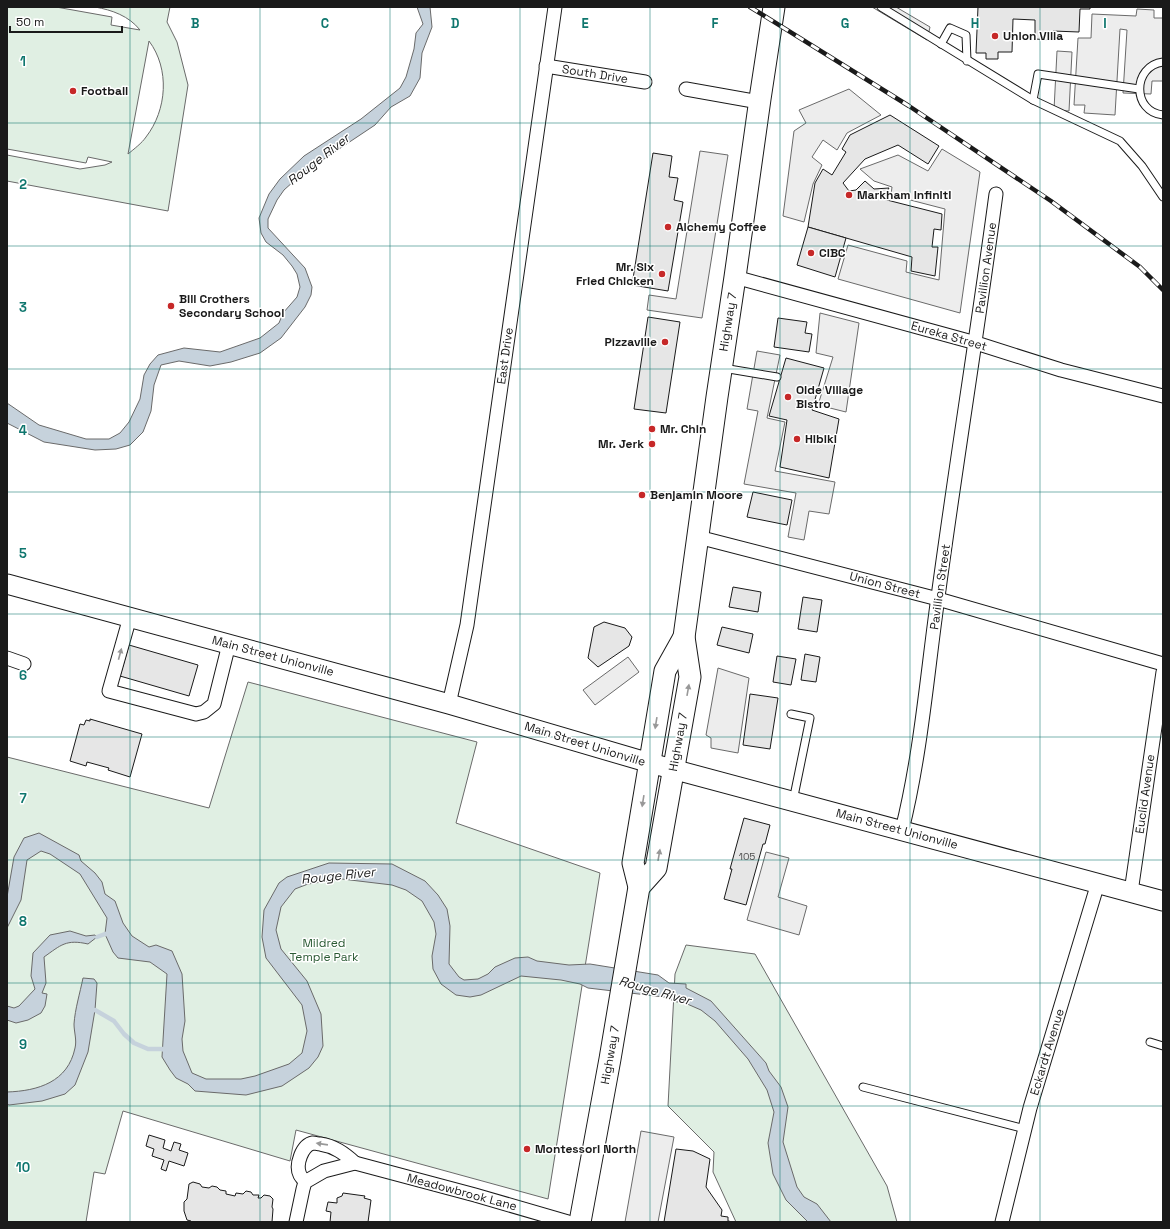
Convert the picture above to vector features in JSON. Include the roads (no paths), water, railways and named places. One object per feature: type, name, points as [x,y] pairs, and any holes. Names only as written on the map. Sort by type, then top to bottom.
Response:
[{"type":"main road","name":"Highway 7","points":[[639,887],[656,868],[690,677],[684,637],[721,367],[774,7]]},
{"type":"main road","name":"Main Street Unionville","points":[[7,585],[449,704],[650,763],[1163,901]]},
{"type":"main road","name":"Highway 7","points":[[580,1222],[639,887],[633,863],[665,671],[684,637]]},
{"type":"street","name":"East Drive","points":[[449,704],[469,611],[555,7]]},
{"type":"street","name":"South Drive","points":[[546,66],[645,82]]},
{"type":"street","points":[[686,89],[759,102]]},
{"type":"street","name":"Pavillion Avenue","points":[[976,342],[996,194]]},
{"type":"street","name":"Eureka Street","points":[[735,277],[976,342],[1061,370],[1163,396]]},
{"type":"street","name":"Pavillion Street","points":[[902,830],[912,792],[938,598],[976,342]]},
{"type":"street","name":"Union Street","points":[[698,537],[938,598],[1163,664]]},
{"type":"street","points":[[130,617],[109,691],[196,714],[204,712],[214,704],[229,644]]},
{"type":"street","points":[[7,658],[24,664]]},
{"type":"street","name":"Euclid Avenue","points":[[1130,892],[1163,672]]},
{"type":"street","name":"Eckardt Avenue","points":[[1002,1222],[1030,1108],[1098,883]]},
{"type":"street","name":"Meadowbrook Lane","points":[[355,1163],[324,1171],[306,1182],[299,1174],[298,1164],[305,1147],[313,1143],[327,1145],[344,1153],[355,1163],[568,1222]]},
{"type":"street","points":[[296,1222],[303,1189],[306,1182]]},
{"type":"lane","points":[[881,7],[1033,100],[1120,141],[1142,166],[1163,197]]},
{"type":"lane","points":[[941,44],[950,28],[966,34],[968,61]]},
{"type":"lane","points":[[1163,62],[1150,67],[1144,73],[1140,81],[1139,89],[1145,106],[1151,111],[1163,115]]},
{"type":"lane","points":[[1033,100],[1038,74],[1139,89]]},
{"type":"lane","points":[[721,367],[777,378]]},
{"type":"lane","points":[[791,714],[810,718],[793,801]]},
{"type":"lane","points":[[1150,1042],[1163,1046]]},
{"type":"lane","points":[[863,1087],[1025,1129]]},
{"type":"water","name":"Rouge River","points":[[417,7],[430,7],[432,27],[422,53],[420,78],[410,96],[391,107],[375,125],[303,173],[284,190],[277,200],[268,219],[268,228],[305,268],[312,287],[311,295],[305,307],[281,338],[260,353],[231,362],[210,366],[179,361],[161,365],[154,385],[151,411],[143,432],[130,445],[116,449],[95,450],[44,442],[7,423],[7,403],[39,425],[86,439],[109,439],[120,433],[129,422],[140,399],[144,375],[150,364],[158,355],[184,348],[220,352],[260,338],[279,323],[283,313],[297,297],[300,287],[297,274],[292,266],[283,255],[266,242],[261,233],[259,218],[269,194],[280,179],[304,156],[361,119],[400,88],[406,77],[414,49],[416,33],[423,24]]},
{"type":"water","points":[[39,833],[79,855],[81,861],[95,873],[102,882],[105,894],[115,901],[123,923],[132,936],[149,947],[156,945],[172,951],[182,974],[185,1021],[182,1039],[183,1051],[192,1073],[206,1079],[241,1079],[255,1076],[289,1064],[302,1053],[307,1031],[302,1005],[266,958],[262,937],[264,910],[279,883],[287,877],[329,863],[392,864],[425,881],[438,895],[447,909],[450,926],[449,964],[459,977],[464,980],[478,979],[488,974],[495,967],[515,958],[528,957],[537,961],[569,965],[590,964],[658,975],[669,983],[686,984],[686,988],[711,1001],[766,1063],[769,1071],[781,1087],[788,1107],[783,1142],[797,1187],[804,1197],[817,1204],[831,1222],[808,1222],[786,1200],[773,1174],[768,1143],[774,1112],[767,1090],[748,1059],[715,1021],[701,1010],[683,1001],[677,1002],[664,997],[588,988],[580,984],[561,980],[521,976],[481,995],[470,997],[456,995],[441,984],[433,969],[432,956],[436,934],[434,922],[422,901],[406,890],[392,885],[342,879],[308,884],[295,889],[281,907],[276,930],[281,949],[307,981],[321,1014],[323,1046],[318,1057],[309,1068],[282,1086],[246,1095],[195,1091],[188,1084],[176,1078],[162,1057],[167,974],[150,962],[118,958],[113,952],[105,934],[107,918],[80,874],[50,854],[41,851],[27,860],[21,900],[7,928],[7,897],[14,857],[24,838]]},
{"type":"water","points":[[70,931],[86,936],[95,935],[97,937],[88,944],[74,942],[64,944],[44,957],[46,983],[42,993],[47,994],[45,1006],[41,1013],[28,1020],[16,1023],[7,1020],[7,1006],[14,1008],[19,1006],[35,989],[31,976],[33,953],[50,935]]},
{"type":"water","points":[[83,978],[94,979],[97,983],[95,1010],[88,1052],[75,1085],[65,1094],[42,1101],[7,1104],[7,1092],[40,1087],[59,1077],[66,1069],[75,1048],[76,1042],[74,1027],[76,1007]]},
{"type":"waterway","name":"Rouge River","points":[[97,937],[105,934],[111,934]]},
{"type":"waterway","points":[[95,1010],[114,1021],[124,1034],[134,1043],[148,1049],[163,1049],[166,1052]]},
{"type":"railway","points":[[750,7],[909,106],[1051,201],[1140,267],[1163,290]]},
{"type":"place","name":"Union Villa","points":[[995,36]]},
{"type":"place","name":"Football","points":[[73,91]]},
{"type":"place","name":"Markham Infiniti","points":[[849,195]]},
{"type":"place","name":"Alchemy Coffee","points":[[668,227]]},
{"type":"place","name":"CIBC","points":[[811,253]]},
{"type":"place","name":"Mr. Six Fried Chicken","points":[[662,274]]},
{"type":"place","name":"Bill Crothers Secondary School","points":[[171,306]]},
{"type":"place","name":"Pizzaville","points":[[665,342]]},
{"type":"place","name":"Olde Village Bistro","points":[[788,397]]},
{"type":"place","name":"Mr. Chin","points":[[652,429]]},
{"type":"place","name":"Hibiki","points":[[797,439]]},
{"type":"place","name":"Mr. Jerk","points":[[652,444]]},
{"type":"place","name":"Benjamin Moore","points":[[642,495]]},
{"type":"place","name":"Montessori North","points":[[527,1149]]},
{"type":"park label","name":"Mildred Temple Park","points":[[324,950]]}]
